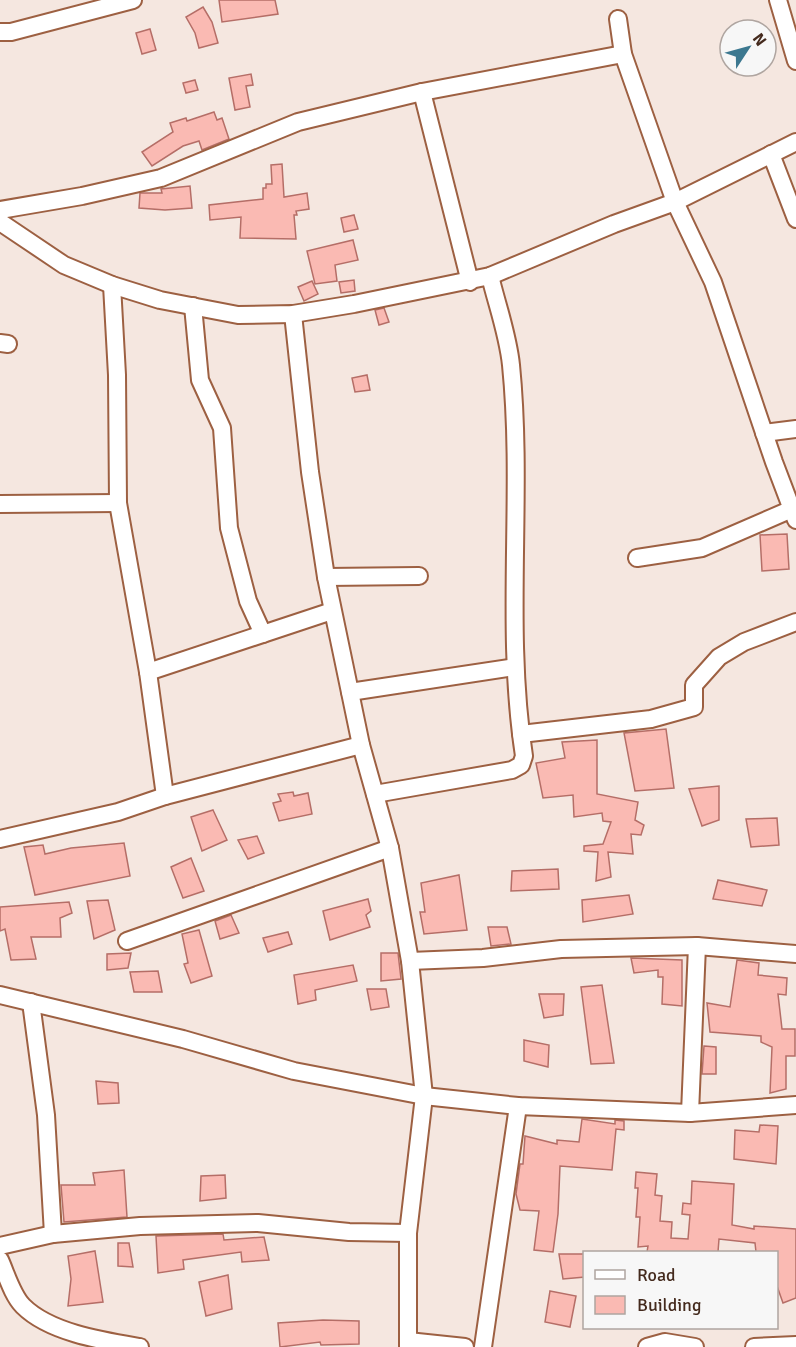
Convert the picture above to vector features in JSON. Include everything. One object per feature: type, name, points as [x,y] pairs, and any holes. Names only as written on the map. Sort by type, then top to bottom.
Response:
[{"type":"street","points":[[0,32],[11,32],[133,0]]},
{"type":"street","points":[[778,0],[796,61]]},
{"type":"street","points":[[618,19],[623,54],[675,202],[713,282],[794,514],[702,548],[637,558]]},
{"type":"street","points":[[0,210],[82,196],[161,178],[287,126],[422,92],[623,54]]},
{"type":"street","points":[[422,92],[470,282]]},
{"type":"street","points":[[0,222],[64,266],[112,285],[238,315],[293,314],[470,282],[490,276],[614,224],[675,202],[796,142]]},
{"type":"street","points":[[771,154],[796,219]]},
{"type":"street","points":[[375,794],[512,770],[521,765],[524,756],[515,667],[513,592],[516,442],[511,374],[490,276]]},
{"type":"street","points":[[112,285],[117,375],[118,503],[148,672],[165,796]]},
{"type":"street","points":[[193,306],[200,381],[222,428],[229,528],[248,602],[263,634]]},
{"type":"street","points":[[293,314],[310,472],[332,611],[361,745],[390,848],[410,961],[424,1095],[408,1233],[408,1344],[465,1347]]},
{"type":"street","points":[[764,433],[796,429]]},
{"type":"street","points":[[0,504],[118,503]]},
{"type":"street","points":[[326,577],[419,576]]},
{"type":"street","points":[[148,672],[332,611]]},
{"type":"street","points":[[521,734],[651,719],[694,707],[694,685],[719,657],[744,642],[796,622]]},
{"type":"street","points":[[350,692],[515,667]]},
{"type":"street","points":[[1,835],[118,812],[165,796],[361,745]]},
{"type":"street","points":[[127,941],[390,848]]},
{"type":"street","points":[[410,961],[483,958],[561,948],[697,946],[796,954]]},
{"type":"street","points":[[690,1113],[697,946]]},
{"type":"street","points":[[0,995],[86,1018],[183,1039],[294,1071],[424,1095],[518,1106],[690,1113],[796,1105]]},
{"type":"street","points":[[31,1002],[46,1115],[53,1234]]},
{"type":"street","points":[[483,1347],[518,1106]]},
{"type":"street","points":[[0,1246],[53,1234],[140,1226],[258,1222],[349,1232],[408,1233]]},
{"type":"street","points":[[0,1260],[21,1304],[39,1318],[92,1339],[140,1347]]},
{"type":"street","points":[[646,1347],[665,1342],[695,1347]]},
{"type":"street","points":[[754,1347],[796,1345]]},
{"type":"building","points":[[219,0],[275,0],[278,14],[222,22]]},
{"type":"building","points":[[203,7],[212,22],[218,43],[199,48],[195,33],[186,17]]},
{"type":"building","points":[[150,29],[156,50],[142,54],[136,33]]},
{"type":"building","points":[[251,74],[253,85],[246,86],[250,107],[235,110],[229,78]]},
{"type":"building","points":[[195,80],[198,90],[186,93],[183,83]]},
{"type":"building","points":[[214,112],[217,120],[222,118],[229,139],[202,150],[199,141],[183,146],[152,166],[142,152],[173,132],[170,123],[186,118],[187,121]]},
{"type":"building","points":[[282,164],[284,197],[307,193],[309,209],[296,211],[297,215],[294,215],[296,239],[240,238],[241,217],[210,220],[209,205],[263,199],[263,188],[266,188],[266,184],[272,184],[271,165]]},
{"type":"building","points":[[190,186],[192,208],[165,210],[139,208],[140,193],[162,193],[161,189]]},
{"type":"building","points":[[354,215],[358,229],[344,232],[341,218]]},
{"type":"building","points":[[353,240],[358,260],[335,265],[337,281],[315,284],[307,251]]},
{"type":"building","points":[[354,280],[355,291],[341,293],[339,282]]},
{"type":"building","points":[[312,281],[318,294],[304,301],[298,287]]},
{"type":"building","points":[[384,308],[389,322],[379,325],[375,310]]},
{"type":"building","points":[[367,375],[370,390],[355,392],[352,378]]},
{"type":"building","points":[[787,534],[789,569],[762,571],[760,535]]},
{"type":"building","points":[[666,729],[674,788],[635,791],[624,733]]},
{"type":"building","points":[[597,740],[597,794],[638,802],[635,820],[644,825],[641,835],[631,834],[633,854],[608,852],[611,877],[596,881],[598,852],[584,851],[584,846],[603,844],[611,822],[603,821],[602,813],[574,817],[573,795],[543,798],[536,763],[565,758],[562,742]]},
{"type":"building","points":[[719,786],[719,820],[702,826],[689,789]]},
{"type":"building","points":[[293,792],[294,796],[308,793],[312,814],[279,821],[273,803],[281,801],[278,794]]},
{"type":"building","points":[[213,810],[227,840],[202,851],[191,817]]},
{"type":"building","points":[[777,818],[779,845],[751,847],[746,819]]},
{"type":"building","points":[[257,836],[264,853],[248,859],[238,840]]},
{"type":"building","points":[[124,843],[130,876],[35,895],[24,847],[43,845],[45,854],[71,848]]},
{"type":"building","points":[[191,858],[204,891],[183,898],[171,867]]},
{"type":"building","points":[[558,869],[559,889],[511,891],[512,871]]},
{"type":"building","points":[[459,875],[467,930],[424,934],[420,912],[425,912],[421,883]]},
{"type":"building","points":[[718,880],[767,890],[762,906],[713,899]]},
{"type":"building","points":[[629,895],[633,914],[583,922],[582,900]]},
{"type":"building","points":[[368,899],[371,911],[366,915],[370,927],[330,940],[323,911]]},
{"type":"building","points":[[108,900],[115,930],[94,939],[87,901]]},
{"type":"building","points":[[69,902],[72,913],[60,918],[61,937],[31,937],[36,959],[11,960],[5,929],[0,931],[0,907]]},
{"type":"building","points":[[231,915],[239,933],[220,939],[215,921]]},
{"type":"building","points":[[488,927],[507,927],[511,944],[491,946]]},
{"type":"building","points":[[199,930],[212,976],[191,983],[184,964],[188,963],[182,934]]},
{"type":"building","points":[[288,932],[292,944],[268,952],[263,938]]},
{"type":"building","points":[[131,953],[128,968],[107,970],[107,954]]},
{"type":"building","points":[[381,953],[398,953],[401,979],[381,981]]},
{"type":"building","points":[[631,958],[682,960],[682,1006],[662,1004],[663,977],[658,977],[658,970],[634,973]]},
{"type":"building","points":[[737,960],[759,963],[758,975],[787,978],[786,995],[778,994],[782,1029],[795,1029],[795,1056],[786,1056],[786,1089],[770,1093],[772,1047],[761,1042],[761,1036],[710,1032],[707,1003],[730,1007]]},
{"type":"building","points":[[353,965],[357,981],[315,990],[316,1000],[298,1004],[294,975]]},
{"type":"building","points":[[158,971],[162,992],[134,992],[130,972]]},
{"type":"building","points":[[602,985],[614,1063],[591,1064],[581,987]]},
{"type":"building","points":[[367,989],[386,989],[389,1007],[371,1010]]},
{"type":"building","points":[[539,994],[564,994],[563,1015],[544,1018]]},
{"type":"building","points":[[524,1040],[549,1045],[548,1067],[524,1061]]},
{"type":"building","points":[[704,1046],[716,1047],[716,1074],[702,1074]]},
{"type":"building","points":[[96,1081],[118,1083],[119,1103],[98,1104]]},
{"type":"building","points":[[582,1119],[615,1124],[615,1120],[624,1121],[624,1130],[616,1129],[612,1170],[560,1166],[558,1214],[553,1252],[534,1250],[539,1211],[520,1210],[516,1194],[520,1164],[523,1164],[525,1136],[557,1144],[557,1140],[579,1142]]},
{"type":"building","points":[[760,1125],[778,1126],[776,1164],[734,1159],[735,1130],[759,1132]]},
{"type":"building","points":[[124,1170],[127,1217],[64,1222],[61,1185],[95,1185],[93,1173]]},
{"type":"building","points":[[636,1172],[657,1174],[655,1195],[662,1196],[660,1221],[672,1222],[671,1238],[688,1239],[690,1215],[682,1214],[683,1203],[691,1204],[692,1181],[734,1184],[732,1225],[754,1229],[754,1226],[796,1229],[796,1298],[783,1303],[778,1289],[778,1251],[756,1251],[755,1243],[719,1239],[718,1251],[647,1251],[648,1246],[638,1247],[640,1217],[636,1217],[638,1188],[635,1188]]},
{"type":"building","points":[[225,1175],[226,1198],[200,1201],[201,1176]]},
{"type":"building","points":[[223,1234],[224,1240],[264,1237],[269,1260],[242,1262],[241,1252],[183,1260],[184,1269],[158,1273],[156,1236]]},
{"type":"building","points":[[118,1243],[129,1243],[133,1267],[118,1266]]},
{"type":"building","points":[[95,1251],[103,1302],[68,1306],[71,1279],[68,1256]]},
{"type":"building","points":[[559,1254],[583,1254],[583,1277],[563,1279]]},
{"type":"building","points":[[228,1275],[232,1309],[206,1316],[199,1282]]},
{"type":"building","points":[[550,1291],[576,1296],[570,1327],[545,1322]]},
{"type":"building","points":[[323,1320],[359,1321],[359,1344],[321,1345],[320,1342],[280,1347],[278,1323]]}]
